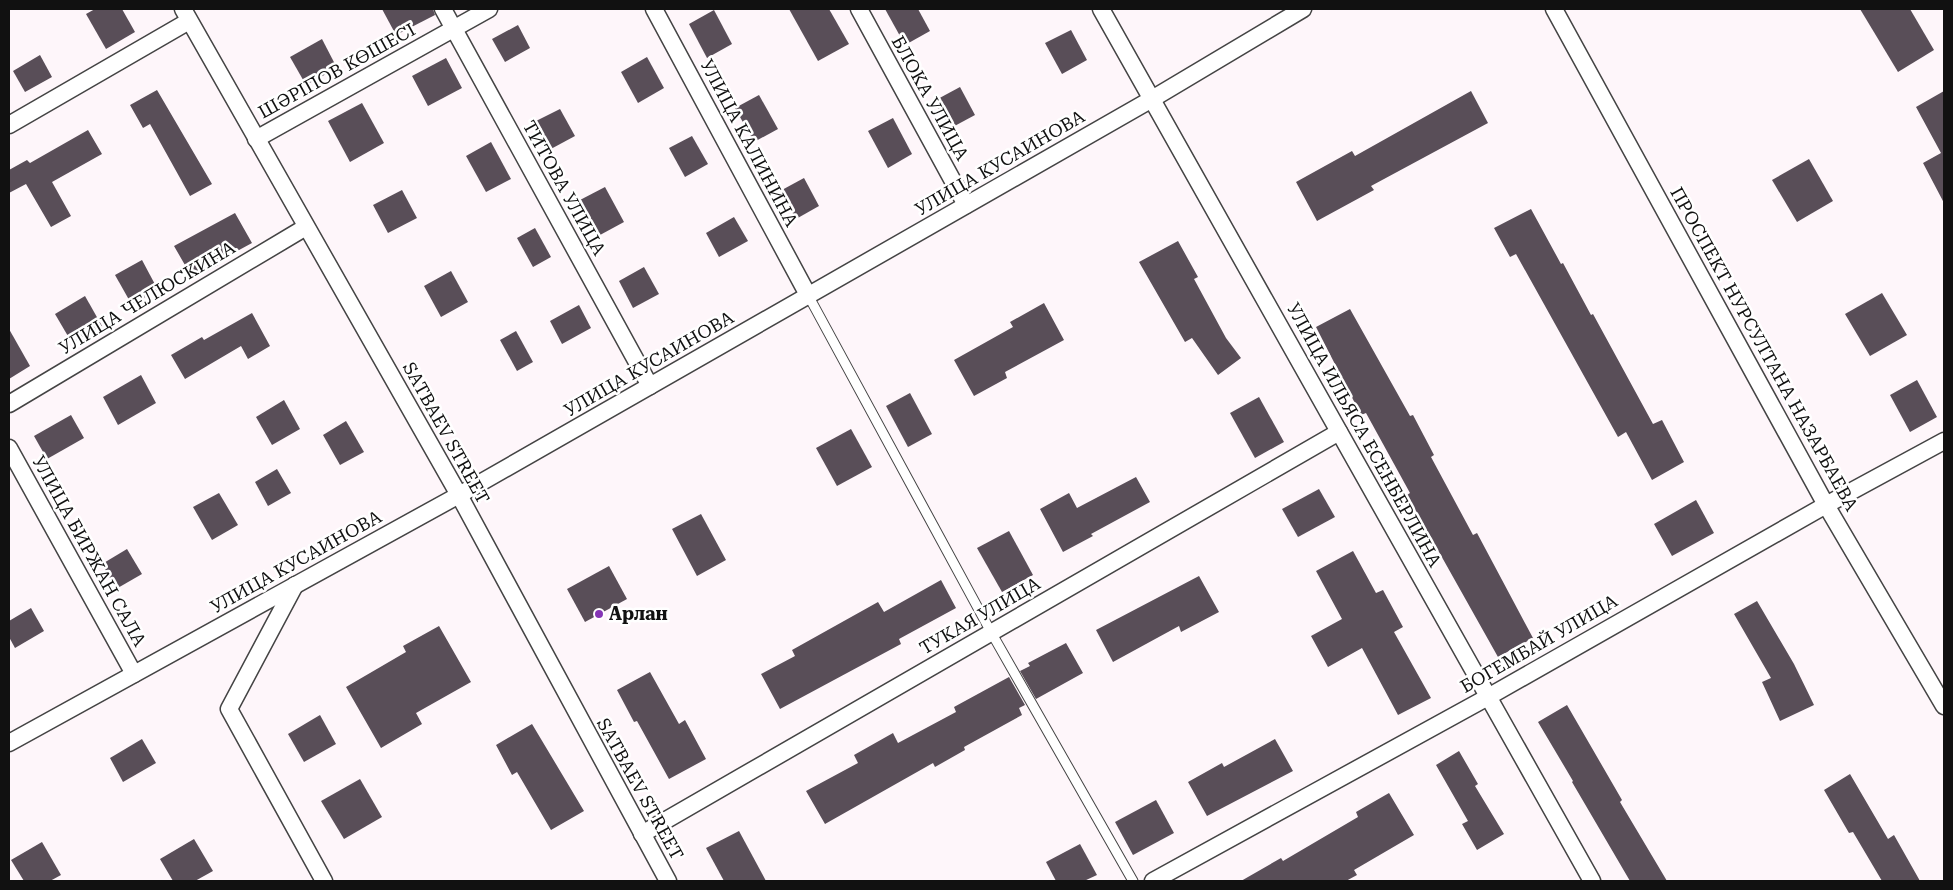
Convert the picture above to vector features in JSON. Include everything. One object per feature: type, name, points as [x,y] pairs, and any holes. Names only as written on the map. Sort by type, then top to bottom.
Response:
[{"type":"street","name":"ТИТОВА УЛИЦА","points":[[443,9],[650,386]]},
{"type":"street","name":"ШӘРІПОВ КӨШЕСІ","points":[[256,139],[489,9]]},
{"type":"street","name":"УЛИЦА КАЛИНИНА","points":[[654,9],[808,295]]},
{"type":"street","name":"БЛОКА УЛИЦА","points":[[859,9],[966,205]]},
{"type":"street","name":"УЛИЦА ИЛЬЯСА ЕСЕНБЕРЛИНА","points":[[1101,9],[1592,881]]},
{"type":"street","name":"УЛИЦА КУСАИНОВА","points":[[9,743],[459,495],[1152,100],[1302,9]]},
{"type":"street","name":"ПРОСПЕКТ НУРСУЛТАНА НАЗАРБАЕВА","points":[[1554,9],[1826,505],[1944,706]]},
{"type":"street","points":[[9,125],[186,15]]},
{"type":"street","name":"SATBAEV STREET","points":[[186,15],[459,495],[668,881]]},
{"type":"street","name":"УЛИЦА ЧЕЛЮСКИНА","points":[[9,404],[306,227]]},
{"type":"street","name":"ТУКАЯ УЛИЦА","points":[[642,834],[1338,432]]},
{"type":"street","name":"БОГЕМБАЙ УЛИЦА","points":[[1153,881],[1488,697],[1826,505],[1944,441]]},
{"type":"street","name":"УЛИЦА БИРЖАН САЛА","points":[[9,448],[134,674]]},
{"type":"street","points":[[295,585],[229,709],[324,881]]},
{"type":"lane","points":[[808,295],[991,632],[1133,881]]},
{"type":"building","points":[[95,9],[122,9],[135,32],[106,49],[86,14]]},
{"type":"building","points":[[382,9],[433,9],[435,15],[396,35]]},
{"type":"building","points":[[789,9],[829,9],[849,44],[818,61]]},
{"type":"building","points":[[885,9],[918,9],[930,31],[905,45]]},
{"type":"building","points":[[1860,9],[1910,9],[1934,50],[1898,72]]},
{"type":"building","points":[[714,10],[732,44],[707,58],[689,24]]},
{"type":"building","points":[[518,25],[530,48],[505,62],[492,39]]},
{"type":"building","points":[[1071,30],[1087,60],[1062,74],[1045,43]]},
{"type":"building","points":[[322,39],[337,68],[306,85],[290,57]]},
{"type":"building","points":[[40,55],[52,77],[25,92],[13,71]]},
{"type":"building","points":[[647,57],[664,88],[638,103],[621,72]]},
{"type":"building","points":[[446,58],[462,88],[428,106],[412,76]]},
{"type":"building","points":[[960,87],[975,115],[949,129],[934,101]]},
{"type":"building","points":[[157,90],[212,184],[190,196],[150,124],[143,128],[130,105]]},
{"type":"building","points":[[1471,91],[1488,123],[1371,186],[1374,190],[1317,221],[1296,182],[1352,151],[1355,156]]},
{"type":"building","points":[[1944,91],[1944,203],[1923,163],[1941,153],[1916,107]]},
{"type":"building","points":[[759,95],[778,129],[754,142],[735,108]]},
{"type":"building","points":[[362,103],[384,143],[350,162],[328,121]]},
{"type":"building","points":[[560,109],[575,136],[549,150],[534,122]]},
{"type":"building","points":[[893,118],[912,154],[888,168],[868,131]]},
{"type":"building","points":[[88,130],[102,154],[52,182],[71,216],[51,227],[26,184],[9,193],[9,170],[27,160],[30,163]]},
{"type":"building","points":[[692,136],[708,164],[685,177],[669,148]]},
{"type":"building","points":[[491,142],[511,179],[486,192],[466,156]]},
{"type":"building","points":[[1809,159],[1833,201],[1797,222],[1772,180]]},
{"type":"building","points":[[804,178],[819,206],[796,219],[780,191]]},
{"type":"building","points":[[605,187],[624,222],[600,235],[580,200]]},
{"type":"building","points":[[402,190],[417,218],[388,233],[373,205]]},
{"type":"building","points":[[1531,209],[1591,315],[1593,314],[1653,424],[1662,420],[1684,462],[1652,480],[1626,432],[1618,437],[1516,254],[1510,257],[1494,228]]},
{"type":"building","points":[[235,213],[252,243],[217,262],[218,265],[193,279],[174,246]]},
{"type":"building","points":[[734,217],[748,241],[719,257],[706,233]]},
{"type":"building","points":[[535,228],[551,257],[533,267],[517,238]]},
{"type":"building","points":[[1178,241],[1198,277],[1194,279],[1226,338],[1241,358],[1218,375],[1192,338],[1185,342],[1139,262]]},
{"type":"building","points":[[142,260],[158,290],[132,305],[115,275]]},
{"type":"building","points":[[644,267],[659,294],[633,308],[619,281]]},
{"type":"building","points":[[451,271],[468,302],[441,317],[424,286]]},
{"type":"building","points":[[1882,293],[1907,335],[1870,356],[1845,314]]},
{"type":"building","points":[[85,296],[102,326],[72,343],[55,314]]},
{"type":"building","points":[[1044,303],[1064,340],[1005,372],[1007,378],[974,396],[954,360],[1013,327],[1010,322]]},
{"type":"building","points":[[579,305],[591,328],[562,344],[550,321]]},
{"type":"building","points":[[1350,309],[1410,416],[1413,415],[1434,455],[1431,457],[1473,535],[1477,533],[1533,638],[1498,657],[1407,495],[1410,493],[1366,413],[1361,415],[1316,327]]},
{"type":"building","points":[[252,313],[270,346],[248,359],[241,346],[185,379],[171,355],[202,337],[204,340]]},
{"type":"building","points":[[9,329],[30,366],[9,379]]},
{"type":"building","points":[[516,331],[533,362],[517,371],[500,340]]},
{"type":"building","points":[[141,375],[156,403],[118,425],[103,397]]},
{"type":"building","points":[[1917,380],[1937,417],[1910,432],[1890,395]]},
{"type":"building","points":[[910,393],[932,434],[908,447],[886,406]]},
{"type":"building","points":[[1259,397],[1284,442],[1255,458],[1230,413]]},
{"type":"building","points":[[284,400],[300,429],[272,445],[256,417]]},
{"type":"building","points":[[71,415],[84,438],[47,459],[34,436]]},
{"type":"building","points":[[346,421],[364,452],[340,465],[323,435]]},
{"type":"building","points":[[851,429],[872,467],[837,486],[816,448]]},
{"type":"building","points":[[277,469],[291,493],[268,506],[255,482]]},
{"type":"building","points":[[1136,477],[1150,502],[1091,534],[1093,536],[1063,552],[1040,509],[1069,493],[1077,508]]},
{"type":"building","points":[[1319,489],[1335,517],[1298,537],[1282,509]]},
{"type":"building","points":[[219,493],[238,525],[212,540],[193,507]]},
{"type":"building","points":[[1696,500],[1714,533],[1672,556],[1654,524]]},
{"type":"building","points":[[701,514],[726,560],[697,576],[672,529]]},
{"type":"building","points":[[1009,531],[1033,575],[1002,592],[977,548]]},
{"type":"building","points":[[127,549],[142,574],[116,589],[102,564]]},
{"type":"building","points":[[1353,551],[1376,593],[1383,590],[1403,627],[1394,632],[1431,698],[1398,715],[1362,648],[1328,667],[1311,636],[1342,619],[1316,571]]},
{"type":"building","points":[[609,566],[627,599],[585,622],[567,589]]},
{"type":"building","points":[[1199,576],[1219,612],[1181,632],[1179,626],[1113,662],[1096,630]]},
{"type":"building","points":[[941,580],[956,608],[899,639],[901,644],[780,709],[761,674],[795,656],[792,650],[878,602],[884,612]]},
{"type":"building","points":[[1757,601],[1794,664],[1814,705],[1780,721],[1762,682],[1771,678],[1734,614]]},
{"type":"building","points":[[31,608],[44,631],[15,648],[9,637],[9,621]]},
{"type":"building","points":[[439,626],[471,682],[416,713],[422,724],[381,748],[346,687],[406,652],[403,646]]},
{"type":"building","points":[[1066,643],[1083,673],[1036,699],[1020,671],[1030,666],[1028,663]]},
{"type":"building","points":[[650,672],[679,724],[685,720],[706,759],[669,779],[637,721],[634,722],[617,690]]},
{"type":"building","points":[[1009,677],[1025,705],[1019,708],[1022,715],[964,747],[965,750],[935,767],[933,763],[825,824],[806,791],[858,763],[854,755],[893,733],[898,743],[956,712],[954,707]]},
{"type":"building","points":[[1567,705],[1622,800],[1620,802],[1667,881],[1630,881],[1572,782],[1538,722]]},
{"type":"building","points":[[320,715],[336,744],[304,762],[288,734]]},
{"type":"building","points":[[532,724],[584,811],[551,830],[517,772],[512,775],[496,745]]},
{"type":"building","points":[[142,739],[156,763],[123,782],[110,758]]},
{"type":"building","points":[[1275,739],[1293,771],[1207,816],[1188,782],[1222,763],[1224,767]]},
{"type":"building","points":[[1459,751],[1478,784],[1475,786],[1504,834],[1477,850],[1462,824],[1468,821],[1436,765]]},
{"type":"building","points":[[1850,774],[1888,839],[1894,835],[1920,881],[1882,881],[1853,832],[1849,833],[1824,790]]},
{"type":"building","points":[[360,779],[382,817],[344,839],[321,801]]},
{"type":"building","points":[[1389,793],[1414,835],[1354,870],[1357,875],[1346,881],[1241,881],[1281,858],[1283,861],[1358,817],[1356,812]]},
{"type":"building","points":[[1156,800],[1174,833],[1133,855],[1115,822]]},
{"type":"building","points":[[739,831],[766,881],[724,881],[706,848]]},
{"type":"building","points":[[194,839],[213,871],[195,881],[173,881],[160,859]]},
{"type":"building","points":[[42,842],[61,875],[50,881],[24,881],[11,860]]},
{"type":"building","points":[[1080,844],[1097,875],[1084,881],[1056,881],[1046,862]]},
{"type":"place","name":"Арлан","points":[[599,614]]}]
